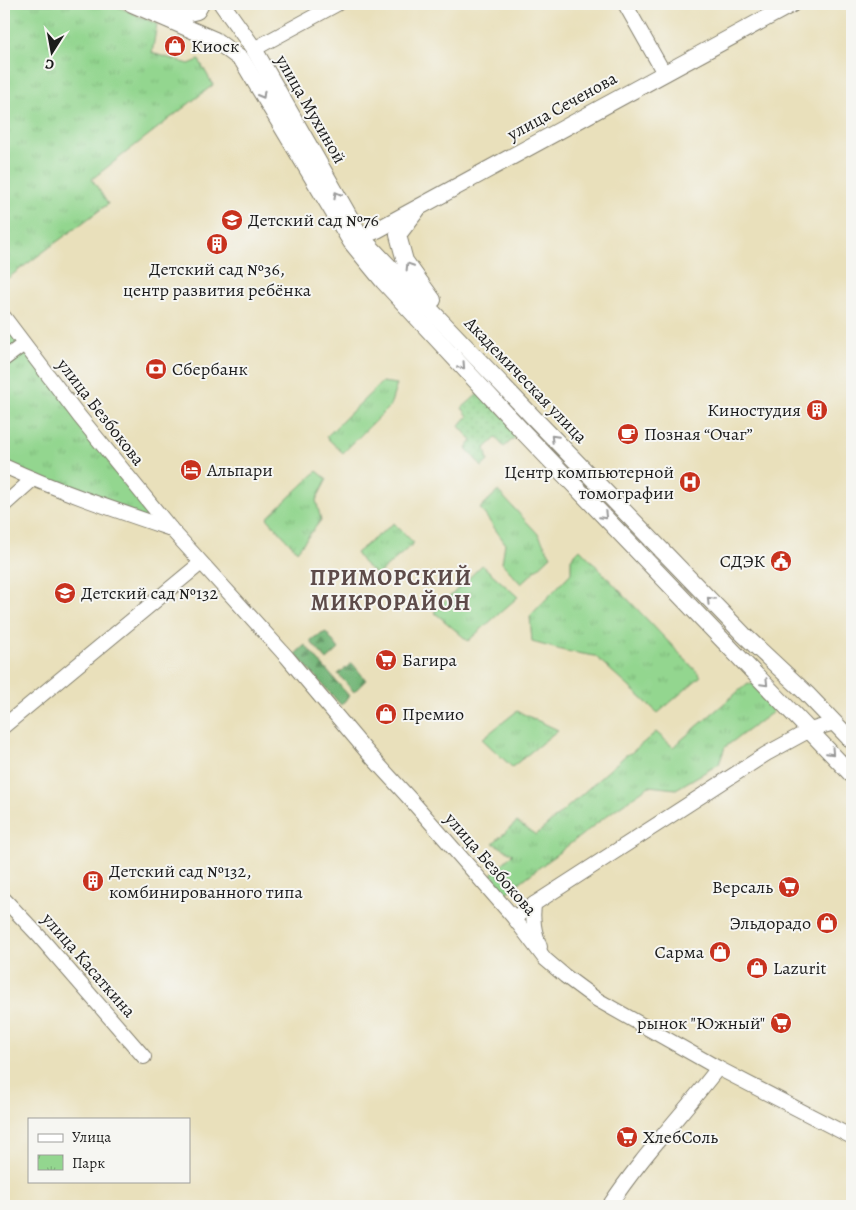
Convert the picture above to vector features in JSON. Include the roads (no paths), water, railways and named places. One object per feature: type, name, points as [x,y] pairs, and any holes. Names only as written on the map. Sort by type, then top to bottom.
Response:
[{"type":"main road","points":[[138,7],[177,16],[197,11],[201,4]]},
{"type":"main road","name":"улица Мухиной","points":[[222,4],[248,55],[356,240]]},
{"type":"main road","name":"улица Сеченова","points":[[356,240],[549,136],[785,5]]},
{"type":"main road","points":[[138,7],[248,55]]},
{"type":"main road","points":[[423,204],[413,214],[398,235],[406,261],[467,349]]},
{"type":"main road","points":[[356,240],[383,281],[522,431],[852,774]]},
{"type":"main road","name":"Академическая улица","points":[[356,240],[467,349],[744,635],[807,694],[852,741]]},
{"type":"street","points":[[248,55],[337,4]]},
{"type":"street","points":[[625,4],[664,73]]},
{"type":"street","name":"улица Безбокова","points":[[4,317],[79,416],[171,530],[287,657],[368,753],[514,918],[545,959],[596,999],[718,1068],[852,1137]]},
{"type":"street","points":[[4,359],[24,344]]},
{"type":"street","name":"улица Безбокова","points":[[4,466],[113,510],[171,530]]},
{"type":"street","points":[[4,505],[33,479]]},
{"type":"street","points":[[4,726],[202,562]]},
{"type":"street","points":[[514,918],[744,768],[810,730],[834,723]]},
{"type":"street","name":"улица Касаткина","points":[[4,899],[39,936],[144,1057]]},
{"type":"street","points":[[534,904],[532,916],[535,933],[545,959]]},
{"type":"street","points":[[608,1206],[623,1184],[668,1128],[699,1094],[718,1068]]},
{"type":"place","name":"Киоск","points":[[175,46]]},
{"type":"place","name":"Детский сад №76","points":[[232,220]]},
{"type":"place","name":"Детский сад №36, центр развития ребёнка","points":[[217,244]]},
{"type":"place","name":"Сбербанк","points":[[156,369]]},
{"type":"place","name":"Киностудия","points":[[817,410]]},
{"type":"place","name":"Позная “Очаг”","points":[[628,434]]},
{"type":"place","name":"Альпари","points":[[191,470]]},
{"type":"place","name":"Центр компьютерной томографии","points":[[690,482]]},
{"type":"place","name":"СДЭК","points":[[781,561]]},
{"type":"place","name":"Детский сад №132","points":[[65,593]]},
{"type":"place","name":"Багира","points":[[386,660]]},
{"type":"place","name":"Премио","points":[[386,714]]},
{"type":"place","name":"Детский сад №132, комбинированного типа","points":[[93,881]]},
{"type":"place","name":"Версаль","points":[[789,887]]},
{"type":"place","name":"Эльдорадо","points":[[827,923]]},
{"type":"place","name":"Сарма","points":[[720,952]]},
{"type":"place","name":"Lazurit","points":[[757,968]]},
{"type":"place","name":"рынок \"Южный\"","points":[[781,1023]]},
{"type":"place","name":"ХлебСоль","points":[[627,1137]]},
{"type":"district","name":"ПРИМОРСКИЙ МИКРОРАЙОН","points":[[391,590]]}]
